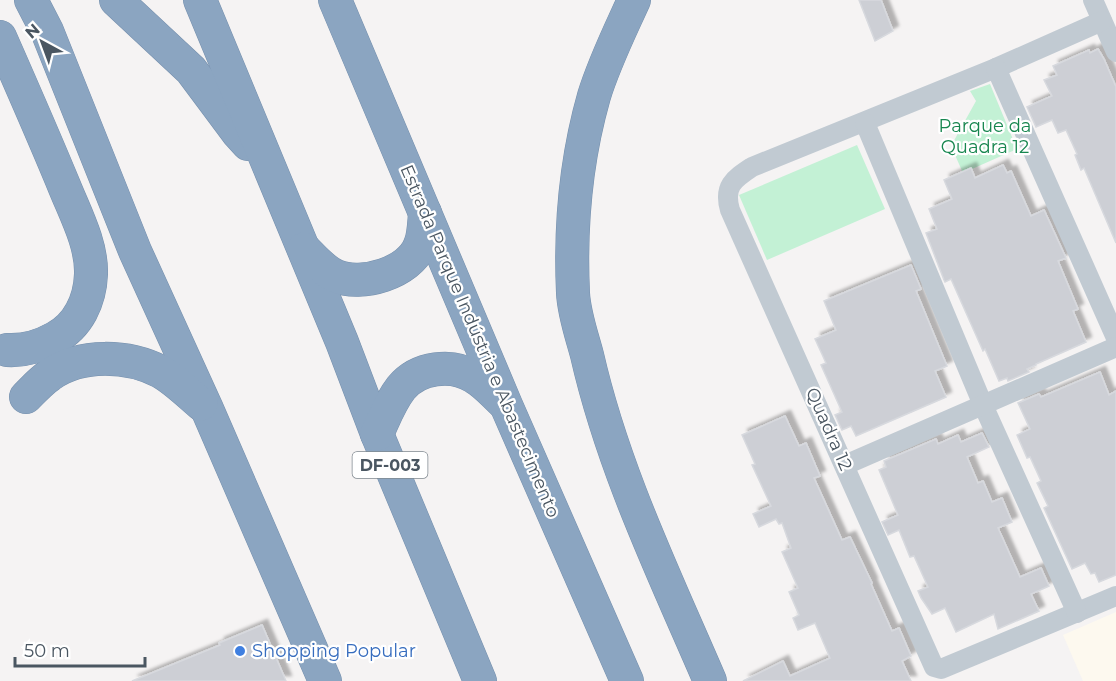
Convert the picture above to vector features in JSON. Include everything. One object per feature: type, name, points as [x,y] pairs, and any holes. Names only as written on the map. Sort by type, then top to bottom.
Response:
[{"type":"highway","points":[[31,0],[46,31],[135,251],[207,409],[325,681]]},
{"type":"highway","points":[[116,0],[191,70],[238,133],[269,165]]},
{"type":"highway","name":"DF-003","points":[[200,0],[480,681]]},
{"type":"highway","name":"Estrada Parque Indústria e Abastecimento","points":[[335,0],[506,405],[627,681]]},
{"type":"highway","points":[[348,32],[355,0]]},
{"type":"highway","points":[[634,0],[594,96],[583,145],[574,208],[573,296],[606,430],[710,681]]},
{"type":"highway","points":[[0,37],[88,247],[91,274],[85,306],[66,333],[46,344],[24,351],[7,350]]},
{"type":"highway","points":[[302,248],[333,275],[347,280],[361,281],[375,278],[394,271],[408,262],[420,248],[425,213]]},
{"type":"highway","points":[[26,397],[51,375],[63,368],[75,363],[103,359],[130,362],[161,372],[207,409]]},
{"type":"highway","points":[[377,434],[395,396],[403,385],[414,377],[435,369],[464,371],[476,377],[506,405]]},
{"type":"street","points":[[1093,0],[1116,52]]},
{"type":"street","name":"Quadra 12","points":[[1102,21],[996,68],[753,167],[734,179],[727,199],[932,664],[937,669],[941,669],[1116,596]]},
{"type":"street","points":[[996,68],[1116,338]]},
{"type":"street","points":[[864,123],[983,405],[1077,612]]},
{"type":"street","points":[[845,465],[1116,347]]},
{"type":"shaded area","points":[[1116,612],[1116,681],[1083,681],[1063,635]]},
{"type":"green space","name":"Parque da Quadra 12","points":[[990,84],[1017,149],[963,173],[951,146],[976,101],[970,91]]},
{"type":"green space","points":[[857,145],[885,209],[767,260],[739,195]]},
{"type":"building","points":[[859,0],[881,0],[893,31],[875,41]]},
{"type":"building","points":[[1098,49],[1116,87],[1116,243],[1084,168],[1081,170],[1075,155],[1077,154],[1066,130],[1058,133],[1052,120],[1036,127],[1027,107],[1052,96],[1044,80],[1057,75],[1053,66],[1089,50],[1090,53]]},
{"type":"building","points":[[1003,165],[1007,173],[1011,171],[1031,216],[1044,210],[1066,258],[1058,261],[1078,309],[1073,311],[1086,342],[1036,364],[1027,369],[1029,372],[1008,381],[1007,378],[999,381],[951,279],[945,282],[944,280],[926,233],[937,229],[929,209],[952,199],[944,180],[971,168],[975,178]]},
{"type":"building","points":[[911,265],[921,289],[916,291],[947,366],[935,371],[946,397],[856,436],[851,426],[842,430],[835,415],[842,412],[821,365],[826,363],[815,339],[836,330],[824,301]]},
{"type":"building","points":[[1100,372],[1109,395],[1116,391],[1116,575],[1099,582],[1095,573],[1091,574],[1085,563],[1072,569],[1044,508],[1048,506],[1037,483],[1041,481],[1017,435],[1030,429],[1018,403],[1039,394],[1041,397]]},
{"type":"building","points":[[785,416],[799,446],[806,443],[820,476],[814,478],[842,540],[850,537],[892,631],[899,628],[911,656],[902,661],[911,681],[743,681],[783,661],[790,676],[830,658],[815,623],[798,630],[793,618],[799,615],[789,592],[798,588],[782,552],[791,548],[782,523],[779,524],[776,519],[759,527],[753,514],[771,506],[752,465],[755,464],[742,435]]},
{"type":"building","points":[[982,433],[989,447],[967,457],[978,483],[983,481],[992,502],[1002,498],[1012,522],[998,528],[1020,577],[1041,568],[1049,586],[1031,594],[1039,611],[998,629],[994,614],[956,632],[945,608],[932,614],[921,598],[918,591],[928,587],[914,556],[910,557],[899,530],[888,535],[882,522],[898,515],[879,470],[886,467],[884,461],[936,439],[938,444],[958,435],[961,442]]},
{"type":"building","name":"Shopping Popular","points":[[262,625],[286,681],[132,681],[220,645],[219,643]]},
{"type":"place","name":"Shopping Popular","points":[[240,651]]}]
